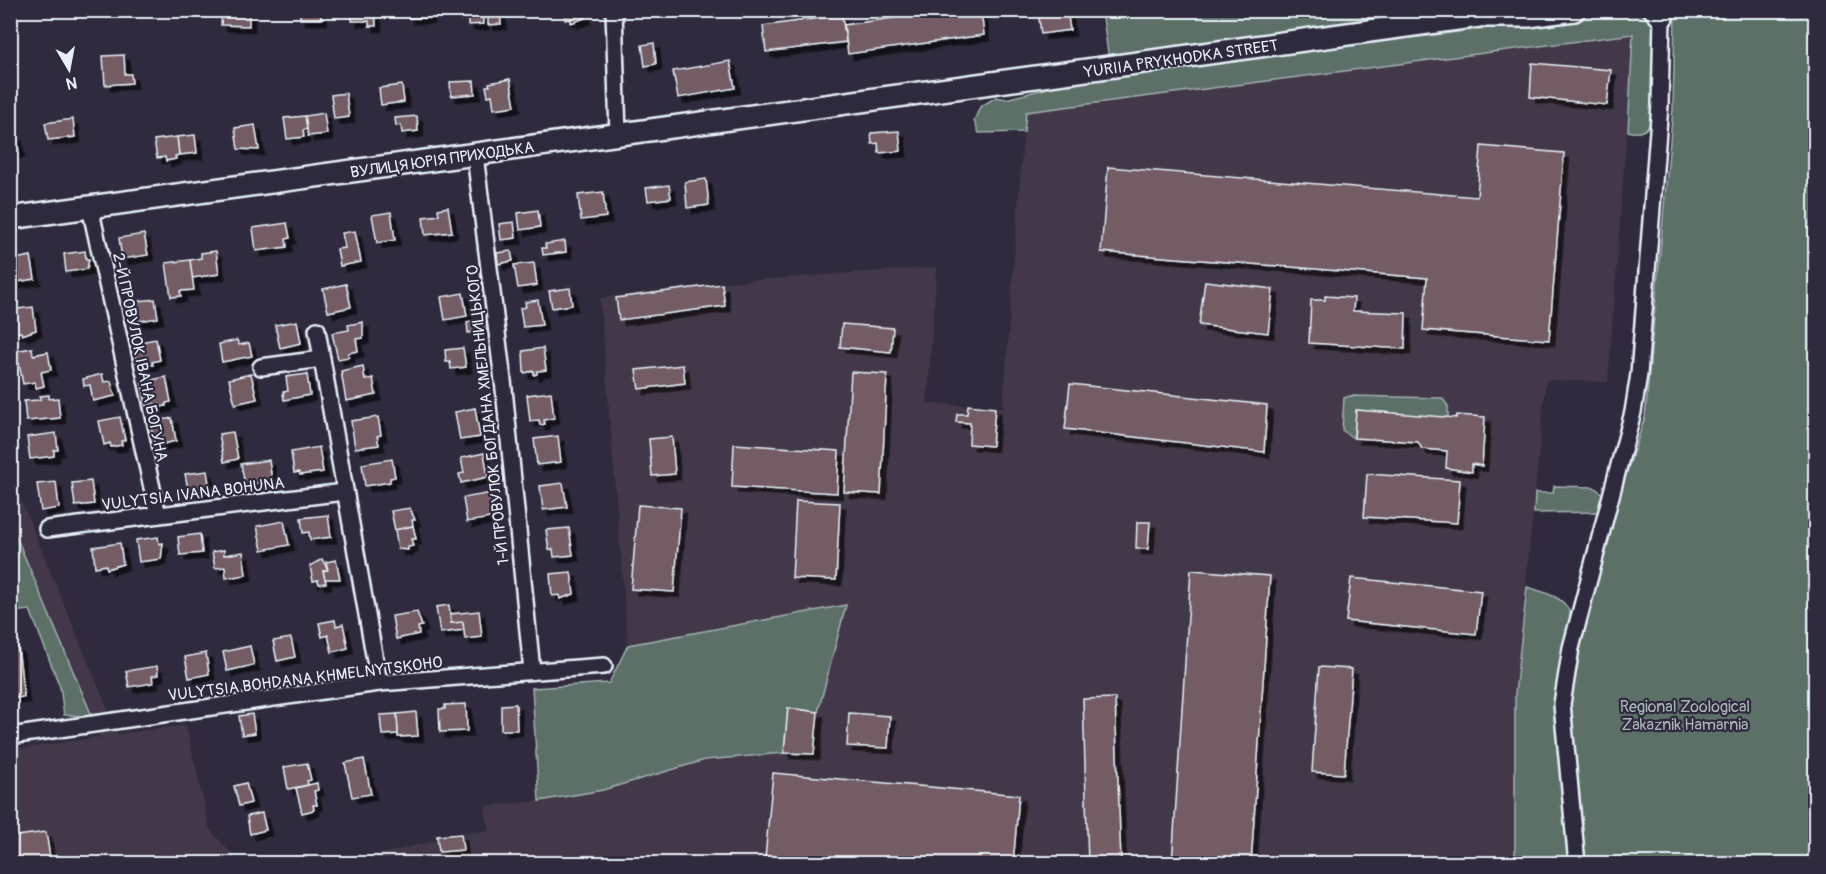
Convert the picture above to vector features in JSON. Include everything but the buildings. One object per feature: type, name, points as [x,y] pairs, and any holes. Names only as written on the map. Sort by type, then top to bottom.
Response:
[{"type":"street","points":[[614,10],[618,135]]},
{"type":"street","name":"ВУЛИЦЯ ЮРІЯ ПРИХОДЬКА","points":[[10,218],[1489,13],[1528,16],[1574,10]]},
{"type":"street","points":[[1577,864],[1562,704],[1571,648],[1633,412],[1639,374],[1660,105],[1661,12]]},
{"type":"street","name":"1-Й ПРОВУЛОК БОГДАНА ХМЕЛЬНИЦЬКОГО","points":[[475,155],[504,389],[532,671]]},
{"type":"street","name":"2-Й ПРОВУЛОК ІВАНА БОГУНА","points":[[90,207],[158,515]]},
{"type":"street","points":[[317,330],[379,683]]},
{"type":"street","points":[[261,367],[322,359]]},
{"type":"street","name":"VULYTSIA IVANA BOHUNA","points":[[47,529],[344,492]]},
{"type":"street","name":"VULYTSIA BOHDANA KHMELNYTSKOHO","points":[[10,736],[379,683],[604,666]]},
{"type":"shaded area","points":[[1634,34],[1608,382],[1546,380],[1515,694],[1515,863],[327,864],[438,840],[437,836],[489,831],[485,806],[539,801],[532,688],[609,683],[628,645],[600,298],[727,282],[937,267],[927,403],[1003,408],[1025,112]]},
{"type":"shaded area","points":[[10,474],[118,734],[186,725],[210,830],[240,863],[11,863],[11,750],[100,737],[11,522]]},
{"type":"green space","points":[[1102,11],[1413,11],[1110,67]]},
{"type":"green space","points":[[1623,11],[1643,14],[1659,27],[1654,120],[1640,132],[1628,131],[1633,34],[1026,112],[1024,132],[979,133],[974,121],[980,107],[996,97],[1006,99],[1079,80]]},
{"type":"green space","name":"Regional Zoological Zakaznik Hamarnia","points":[[1675,11],[1815,11],[1815,863],[1515,864],[1515,694],[1527,587],[1563,602],[1574,623],[1580,614],[1645,417],[1673,108]]},
{"type":"green space","points":[[1350,396],[1442,398],[1448,406],[1448,418],[1357,410],[1353,438],[1342,430],[1344,398]]},
{"type":"green space","points":[[1554,486],[1594,487],[1604,495],[1604,512],[1534,513],[1535,493],[1553,493]]},
{"type":"green space","points":[[10,522],[92,716],[64,715],[60,687],[30,610],[11,612]]},
{"type":"green space","points":[[846,605],[818,712],[788,708],[784,753],[705,760],[603,790],[539,801],[532,688],[609,683],[628,645]]}]
